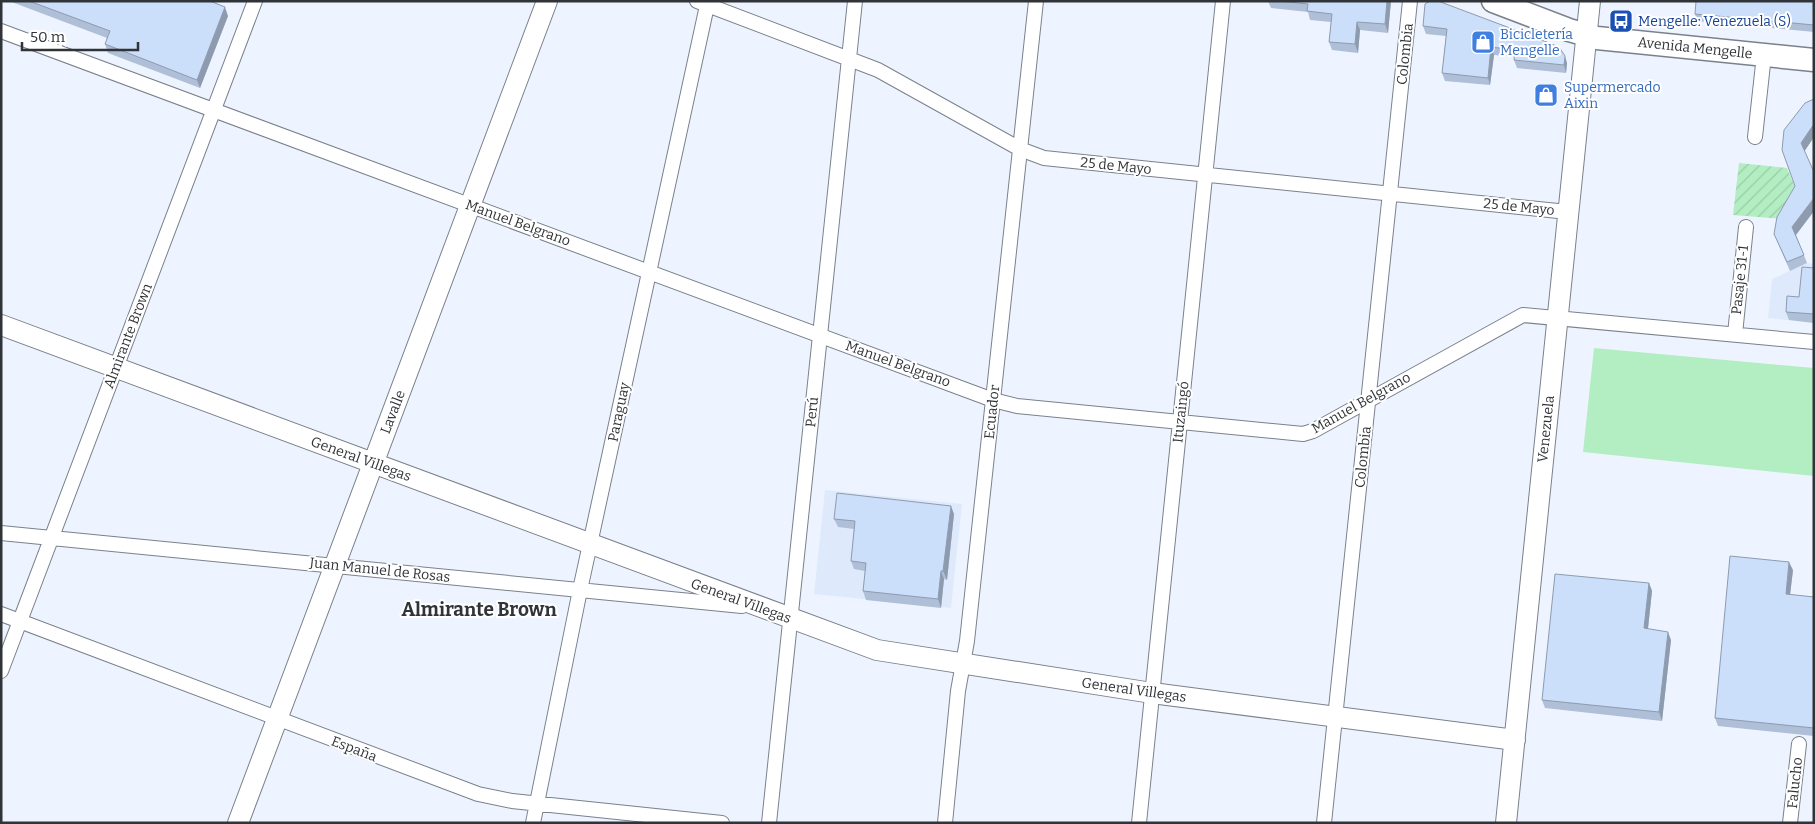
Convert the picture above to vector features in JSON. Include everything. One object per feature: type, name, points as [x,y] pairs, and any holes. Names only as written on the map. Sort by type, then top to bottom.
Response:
[{"type":"main road","name":"Avenida Mengelle","points":[[1492,1],[1586,35],[1608,40],[1814,60]]},
{"type":"street","name":"Almirante Brown","points":[[1,671],[255,1]]},
{"type":"street","name":"Lavalle","points":[[238,823],[547,1]]},
{"type":"street","name":"Perú","points":[[768,823],[855,1]]},
{"type":"street","name":"Ecuador","points":[[945,823],[958,690],[963,664],[993,400],[1036,1]]},
{"type":"street","name":"Ituzaingó","points":[[1138,823],[1223,1]]},
{"type":"street","name":"Colombia","points":[[1324,823],[1410,1]]},
{"type":"street","name":"Venezuela","points":[[1506,823],[1590,1]]},
{"type":"street","name":"25 de Mayo","points":[[704,3],[849,58],[892,78],[1020,149],[1051,159],[1568,212]]},
{"type":"street","name":"Paraguay","points":[[533,823],[580,590],[649,272],[704,3]]},
{"type":"street","name":"Manuel Belgrano","points":[[1,30],[993,400],[1016,406],[1303,434],[1313,431],[1517,317],[1530,314],[1814,342]]},
{"type":"street","points":[[1755,137],[1764,55]]},
{"type":"street","name":"Pasaje 31-1","points":[[1735,334],[1746,227]]},
{"type":"street","name":"General Villegas","points":[[1,325],[759,608],[877,650],[1152,693],[1515,740]]},
{"type":"street","name":"Juan Manuel de Rosas","points":[[1,533],[759,608]]},
{"type":"street","name":"España","points":[[1,614],[466,790],[489,797],[537,804],[722,823]]},
{"type":"street","name":"Falucho","points":[[1790,823],[1799,744]]},
{"type":"shaded area","points":[[1807,263],[1814,264],[1814,323],[1768,318],[1772,279]]},
{"type":"shaded area","points":[[825,490],[962,504],[951,608],[814,594]]},
{"type":"green space","points":[[1739,163],[1787,168],[1798,194],[1782,219],[1733,215]]},
{"type":"green space","points":[[1594,348],[1814,368],[1814,476],[1583,452]]},
{"type":"building","points":[[29,1],[210,1],[225,7],[197,80],[105,44],[110,31]]},
{"type":"building","points":[[1279,1],[1387,1],[1385,24],[1357,22],[1355,44],[1329,42],[1332,14],[1307,11],[1308,4]]},
{"type":"building","points":[[1430,1],[1438,1],[1518,31],[1517,34],[1532,36],[1559,47],[1565,56],[1564,65],[1514,60],[1515,50],[1491,47],[1488,78],[1442,73],[1447,29],[1423,26],[1425,4]]},
{"type":"building","points":[[1696,1],[1814,1],[1814,25],[1695,14]]},
{"type":"building","points":[[1814,99],[1814,124],[1801,143],[1814,172],[1814,198],[1792,227],[1804,255],[1787,262],[1774,234],[1777,217],[1795,186],[1782,150],[1784,130],[1805,103]]},
{"type":"building","points":[[1802,267],[1814,268],[1814,314],[1786,312],[1787,296],[1799,297]]},
{"type":"building","points":[[837,493],[951,506],[938,599],[863,591],[866,563],[851,561],[855,521],[834,519]]},
{"type":"building","points":[[1730,556],[1789,562],[1786,594],[1814,597],[1814,728],[1715,718]]},
{"type":"building","points":[[1555,574],[1649,583],[1644,628],[1668,632],[1659,712],[1542,700]]},
{"type":"place","name":"Mengelle: Venezuela (S)","points":[[1621,21]]},
{"type":"place","name":"Bicicletería Mengelle","points":[[1483,42]]},
{"type":"place","name":"Supermercado Aixin","points":[[1546,95]]},
{"type":"district","name":"Almirante Brown","points":[[479,609]]}]
